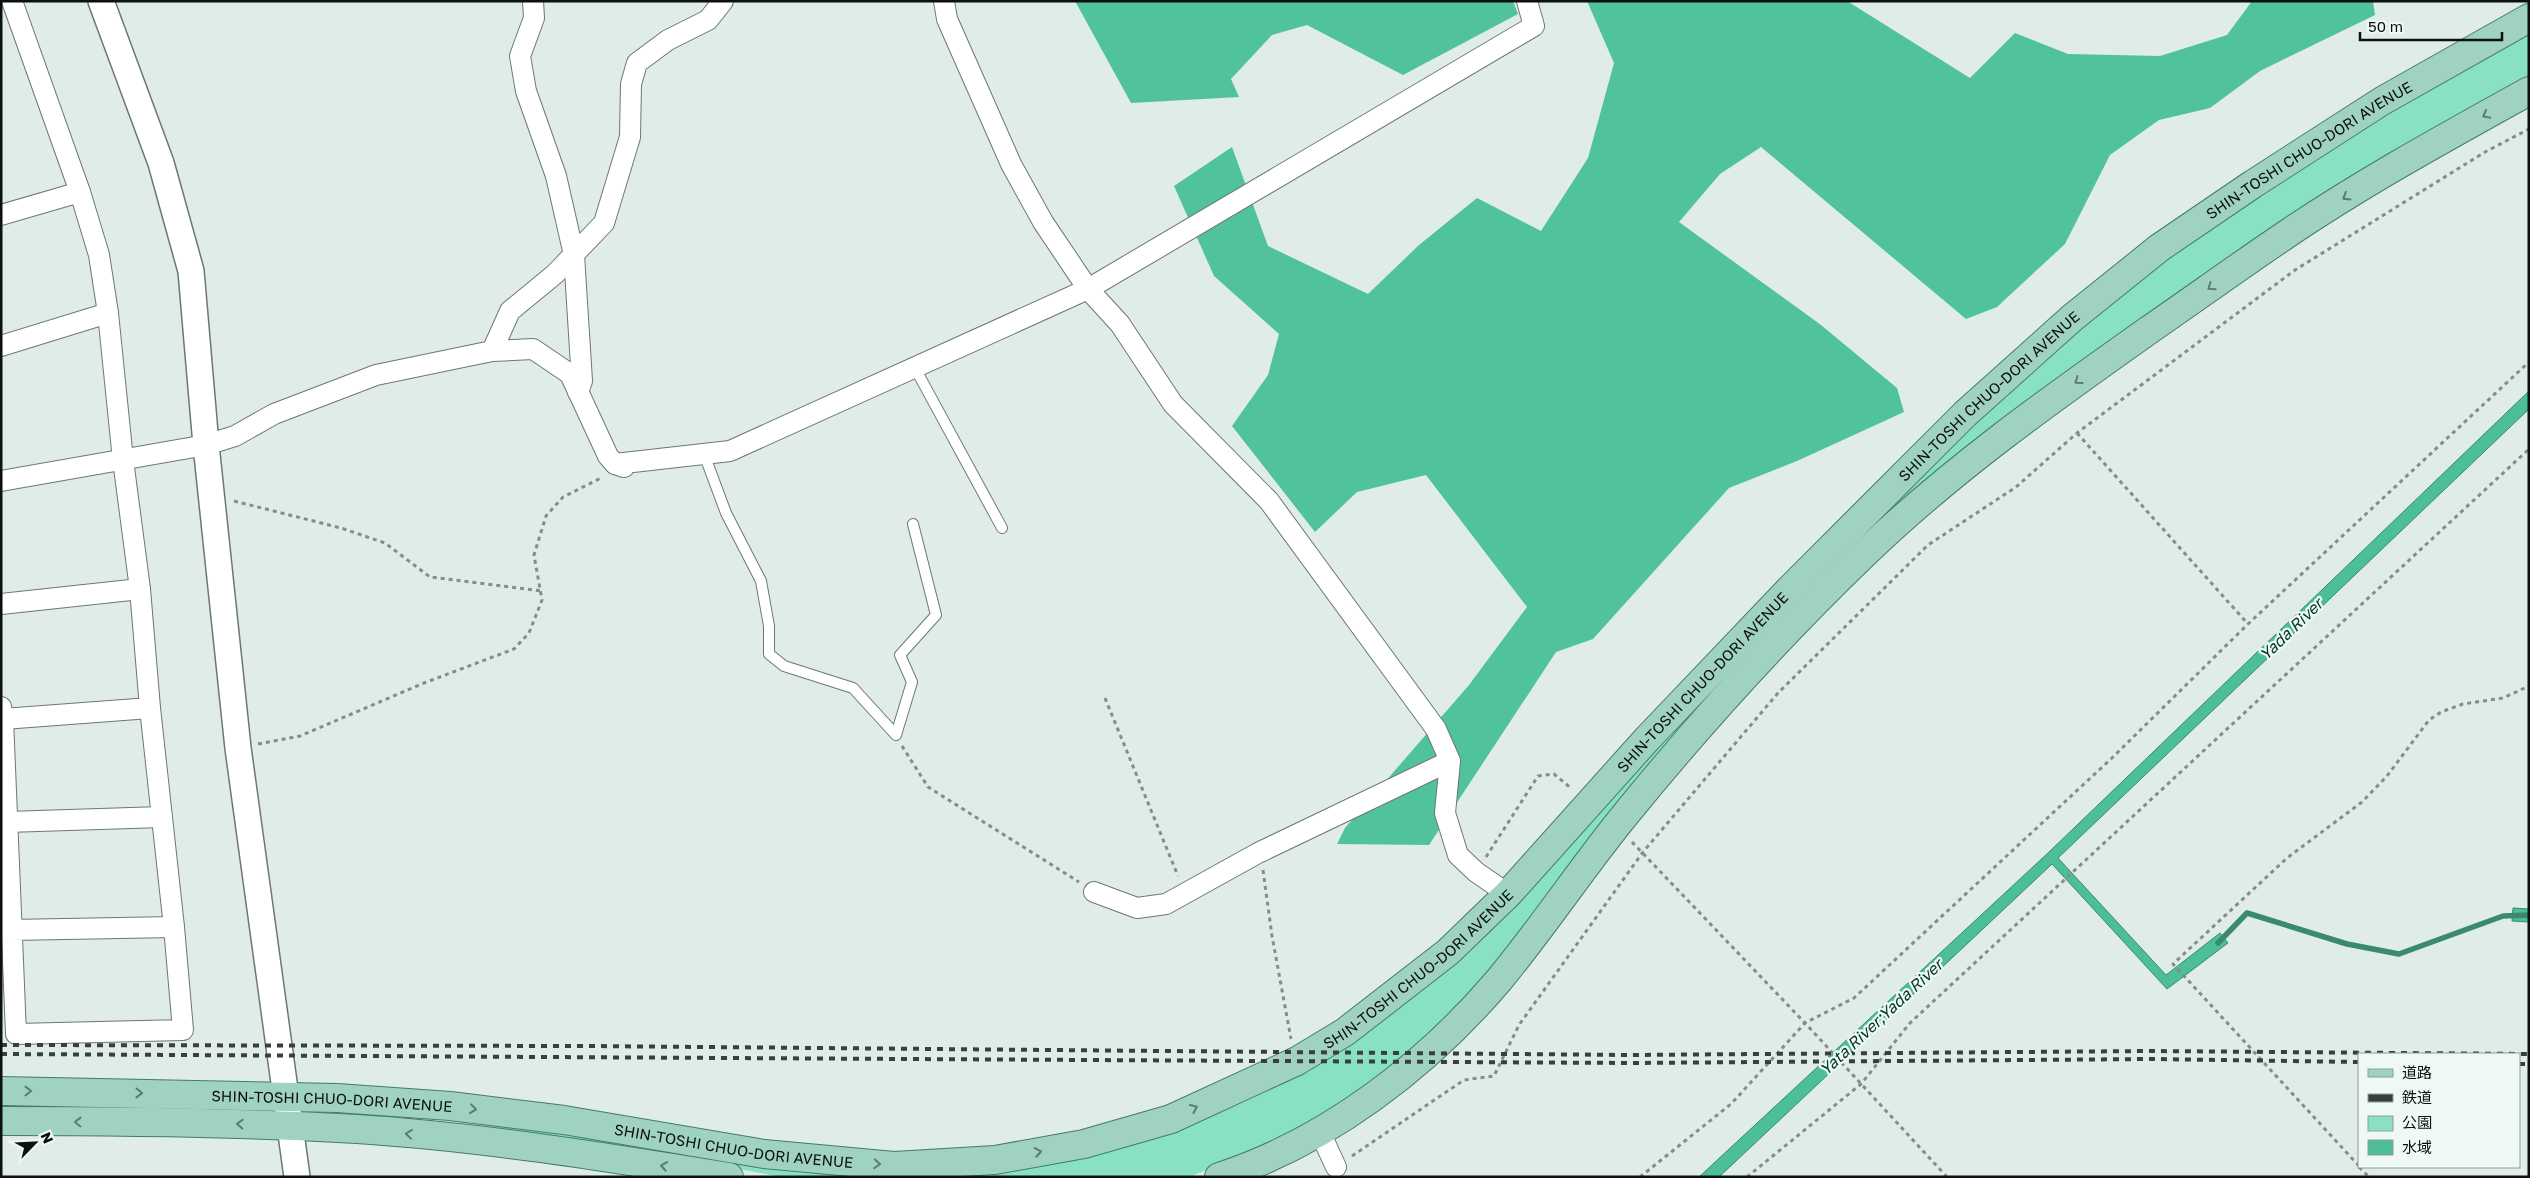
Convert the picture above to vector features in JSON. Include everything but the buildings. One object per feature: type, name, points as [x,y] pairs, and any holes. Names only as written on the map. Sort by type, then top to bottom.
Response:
[{"type":"main road","name":"SHIN-TOSHI CHUO-DORI AVENUE","points":[[1,1091],[285,1097],[450,1106],[564,1120],[764,1154],[894,1166],[944,1165],[994,1160],[1084,1144],[1171,1119],[1297,1062],[1345,1032],[1448,952],[1508,894],[1647,739],[1792,587],[1965,414],[2072,318],[2159,248],[2253,184],[2382,101],[2529,18]]},
{"type":"main road","name":"SHIN-TOSHI CHUO-DORI AVENUE","points":[[1219,1177],[1294,1145],[1319,1130],[1388,1085],[1446,1036],[1498,981],[1622,819],[1698,728],[1818,599],[1920,502],[1987,448],[2097,367],[2286,235],[2411,156],[2529,91]]},
{"type":"main road","name":"SHIN-TOSHI CHUO-DORI AVENUE","points":[[1,1121],[233,1123],[359,1129],[544,1147],[729,1177]]},
{"type":"street","points":[[12,1],[80,192],[99,255],[108,313],[123,460],[140,589],[150,708],[174,927],[183,1030],[16,1034],[2,713],[150,708]]},
{"type":"street","points":[[101,1],[161,164],[191,271],[211,496],[238,748],[297,1177]]},
{"type":"street","points":[[533,1],[534,18],[520,56],[526,91],[556,176],[574,255],[582,381],[578,392]]},
{"type":"street","points":[[492,350],[510,311],[574,255],[604,223],[630,137],[630,84],[637,63],[668,40],[708,20],[723,1]]},
{"type":"street","points":[[944,1],[947,19],[1011,164],[1043,222],[1088,289],[1120,324],[1173,404],[1268,501],[1436,729],[1450,761],[1446,813],[1458,855],[1476,872],[1508,894]]},
{"type":"street","points":[[1,481],[206,444],[235,436],[274,414],[376,374],[492,350],[532,350],[570,374],[608,456],[619,465],[730,451],[1088,289],[1534,26],[1527,1]]},
{"type":"street","points":[[1,215],[80,192]]},
{"type":"street","points":[[1,346],[108,313]]},
{"type":"street","points":[[1,604],[140,589]]},
{"type":"street","points":[[1094,892],[1137,908],[1166,904],[1258,853],[1450,761]]},
{"type":"street","points":[[7,822],[162,817]]},
{"type":"street","points":[[10,930],[174,927]]},
{"type":"street","points":[[1319,1130],[1336,1167]]},
{"type":"lane","points":[[915,368],[1002,528]]},
{"type":"lane","points":[[704,454],[726,513],[761,581],[769,626],[769,654],[784,666],[853,688],[896,735]]},
{"type":"lane","points":[[896,735],[912,682],[900,655],[936,615],[912,524]]},
{"type":"path","points":[[1336,1167],[1464,1080],[1494,1076],[1518,1025],[1643,852],[1778,693],[1928,545],[2016,487],[2077,432],[2295,270],[2485,152],[2529,129]]},
{"type":"path","points":[[1640,1177],[1731,1104],[1804,1023],[1854,998],[2113,757],[2248,624],[2529,362]]},
{"type":"path","points":[[2077,432],[2248,624]]},
{"type":"path","points":[[1747,1177],[1861,1084],[1910,1023],[2529,450]]},
{"type":"path","points":[[238,748],[300,736],[424,683],[514,649],[529,633],[542,600],[534,554],[546,516],[563,497],[619,465]]},
{"type":"path","points":[[211,496],[341,528],[385,543],[430,577],[541,591]]},
{"type":"path","points":[[2358,1165],[2173,964],[2287,858],[2362,802],[2387,776],[2429,720],[2441,712],[2463,704],[2502,698],[2529,686]]},
{"type":"path","points":[[1105,698],[1185,893]]},
{"type":"path","points":[[896,735],[928,786],[1094,892]]},
{"type":"path","points":[[1476,872],[1538,776],[1554,774],[1577,794]]},
{"type":"path","points":[[1630,840],[1812,1030],[1947,1177]]},
{"type":"path","points":[[1258,853],[1262,862],[1272,936],[1290,1035],[1297,1062]]},
{"type":"green space","points":[[2529,30],[2529,77],[2494,96],[2026,402],[1938,471],[1875,524],[1855,543],[1446,1022],[1366,1085],[1315,1120],[1286,1136],[1189,1177],[781,1177],[446,1118],[446,1115],[805,1170],[1168,1134],[1249,1100],[1287,1081],[1352,1041],[1646,757],[1968,426],[2152,266],[2414,92]]},
{"type":"shaded area","points":[[1075,1],[1513,1],[1518,14],[1403,75],[1307,25],[1272,35],[1231,79],[1239,97],[1131,103]]},
{"type":"shaded area","points":[[1587,1],[1847,1],[1970,78],[2015,33],[2068,54],[2160,56],[2227,35],[2252,1],[2373,1],[2375,15],[2260,71],[2210,108],[2159,120],[2110,155],[2065,244],[1997,307],[1966,319],[1761,147],[1720,174],[1679,222],[1821,325],[1897,388],[1904,412],[1797,461],[1729,488],[1593,639],[1556,652],[1429,845],[1337,844],[1345,828],[1469,685],[1527,607],[1426,475],[1357,492],[1315,532],[1232,426],[1268,375],[1279,334],[1214,276],[1174,186],[1232,147],[1268,246],[1368,294],[1419,245],[1477,198],[1541,231],[1588,158],[1614,63]]},
{"type":"water","points":[[2529,391],[2529,409],[2058,858],[2166,975],[2220,933],[2228,943],[2167,989],[2052,864],[1719,1177],[1699,1177],[2049,852]]},
{"type":"water","points":[[2513,908],[2529,909],[2529,922],[2512,921]]},
{"type":"waterway","points":[[2218,943],[2247,913],[2347,944],[2399,954],[2503,916],[2529,915]]},
{"type":"railway","points":[[1,1045],[587,1046],[1629,1055],[2150,1051],[2403,1053]]},
{"type":"railway","points":[[1,1054],[1632,1063],[2153,1059],[2358,1062]]},
{"type":"railway","points":[[2520,1054],[2529,1054]]},
{"type":"railway","points":[[2520,1064],[2529,1064]]},
{"type":"water label","name":"Yada River","points":[[2291,629]]},
{"type":"water label","name":"Yata River;Yada River","points":[[1881,1017]]}]
